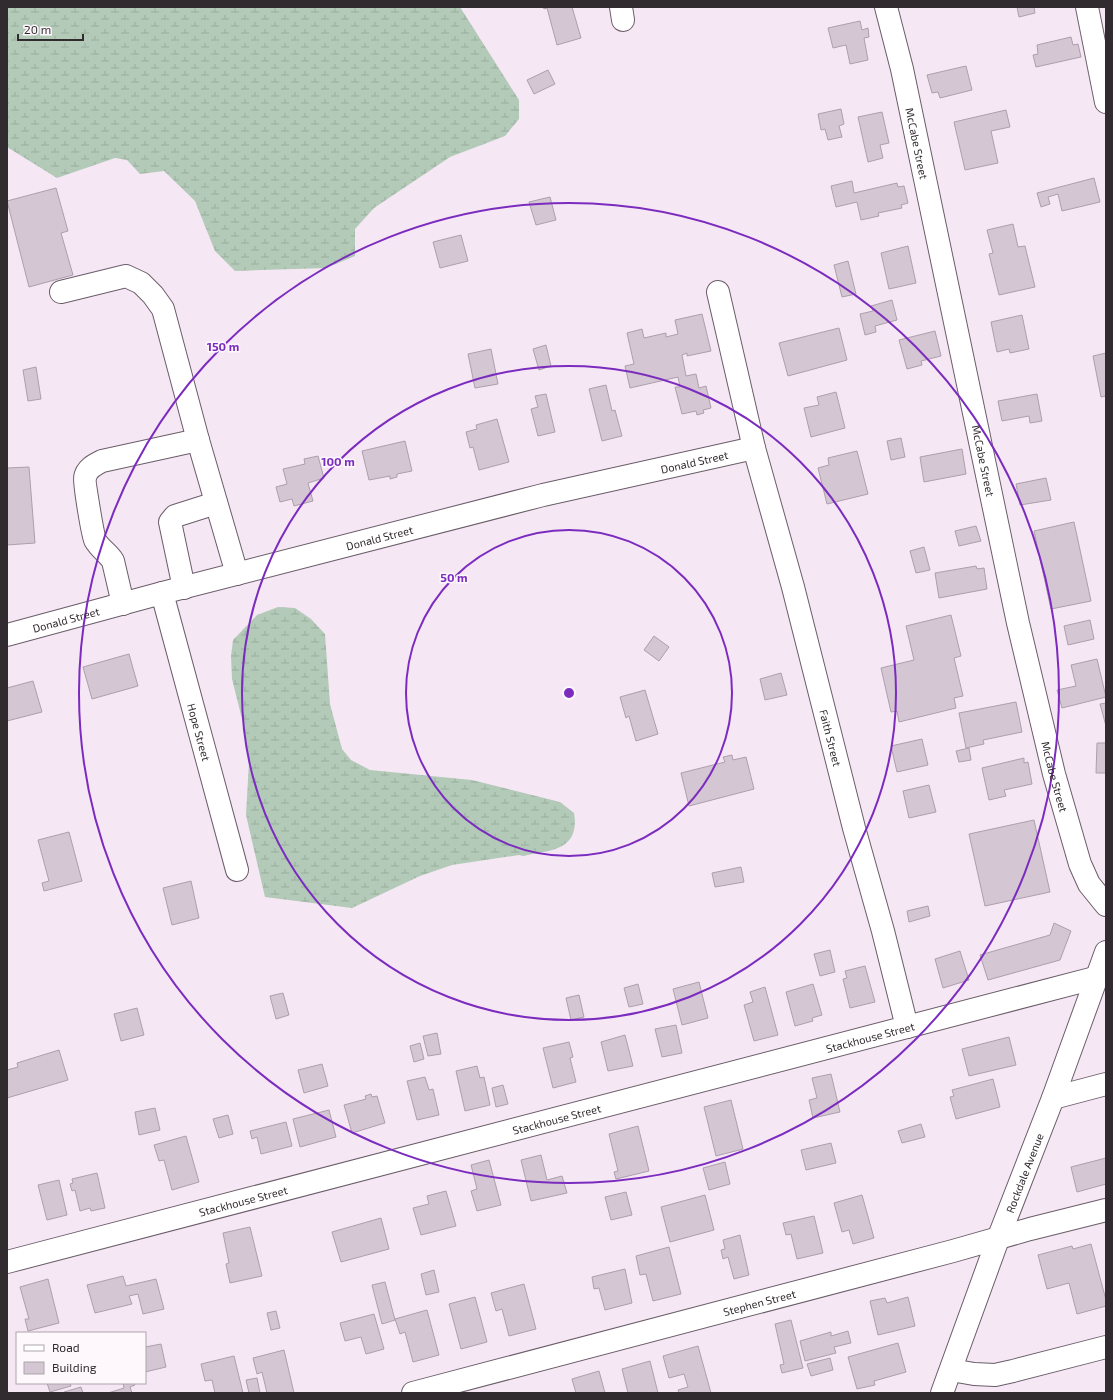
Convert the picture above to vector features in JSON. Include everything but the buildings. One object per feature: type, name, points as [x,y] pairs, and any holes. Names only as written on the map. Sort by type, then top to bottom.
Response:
[{"type":"street","name":"McCabe Street","points":[[886,7],[902,69],[1018,623],[1054,774],[1080,864],[1089,884],[1106,904]]},
{"type":"street","points":[[1087,7],[1106,102]]},
{"type":"street","points":[[61,292],[126,276],[141,283],[153,295],[163,309],[198,440],[237,574]]},
{"type":"street","name":"Faith Street","points":[[718,292],[754,448],[793,587],[854,828],[883,931],[907,1027]]},
{"type":"street","points":[[123,604],[113,561],[94,539],[85,478],[91,466],[102,461],[198,440]]},
{"type":"street","name":"Donald Street","points":[[7,635],[162,593],[543,495],[754,448]]},
{"type":"street","points":[[184,588],[170,522],[175,516],[216,502]]},
{"type":"street","name":"Hope Street","points":[[162,593],[237,870]]},
{"type":"street","name":"Rockdale Avenue","points":[[942,1393],[998,1239],[1101,976],[1106,952]]},
{"type":"street","name":"Stackhouse Street","points":[[7,1262],[1101,976]]},
{"type":"street","points":[[1053,1098],[1106,1084]]},
{"type":"street","name":"Stephen Street","points":[[413,1393],[1106,1210]]},
{"type":"street","points":[[951,1370],[974,1374],[995,1375],[1106,1347]]},
{"type":"green space","points":[[7,7],[460,7],[519,100],[519,119],[505,136],[450,157],[374,208],[355,229],[355,256],[326,268],[235,271],[215,251],[195,201],[164,171],[140,174],[127,160],[115,158],[57,178],[7,147]]},
{"type":"green space","points":[[278,607],[295,608],[311,619],[325,634],[330,704],[342,749],[351,760],[370,770],[472,780],[560,802],[574,813],[575,826],[568,842],[553,850],[544,852],[452,865],[420,876],[352,908],[265,897],[246,815],[249,762],[245,731],[232,679],[231,656],[233,640],[257,615]]}]
